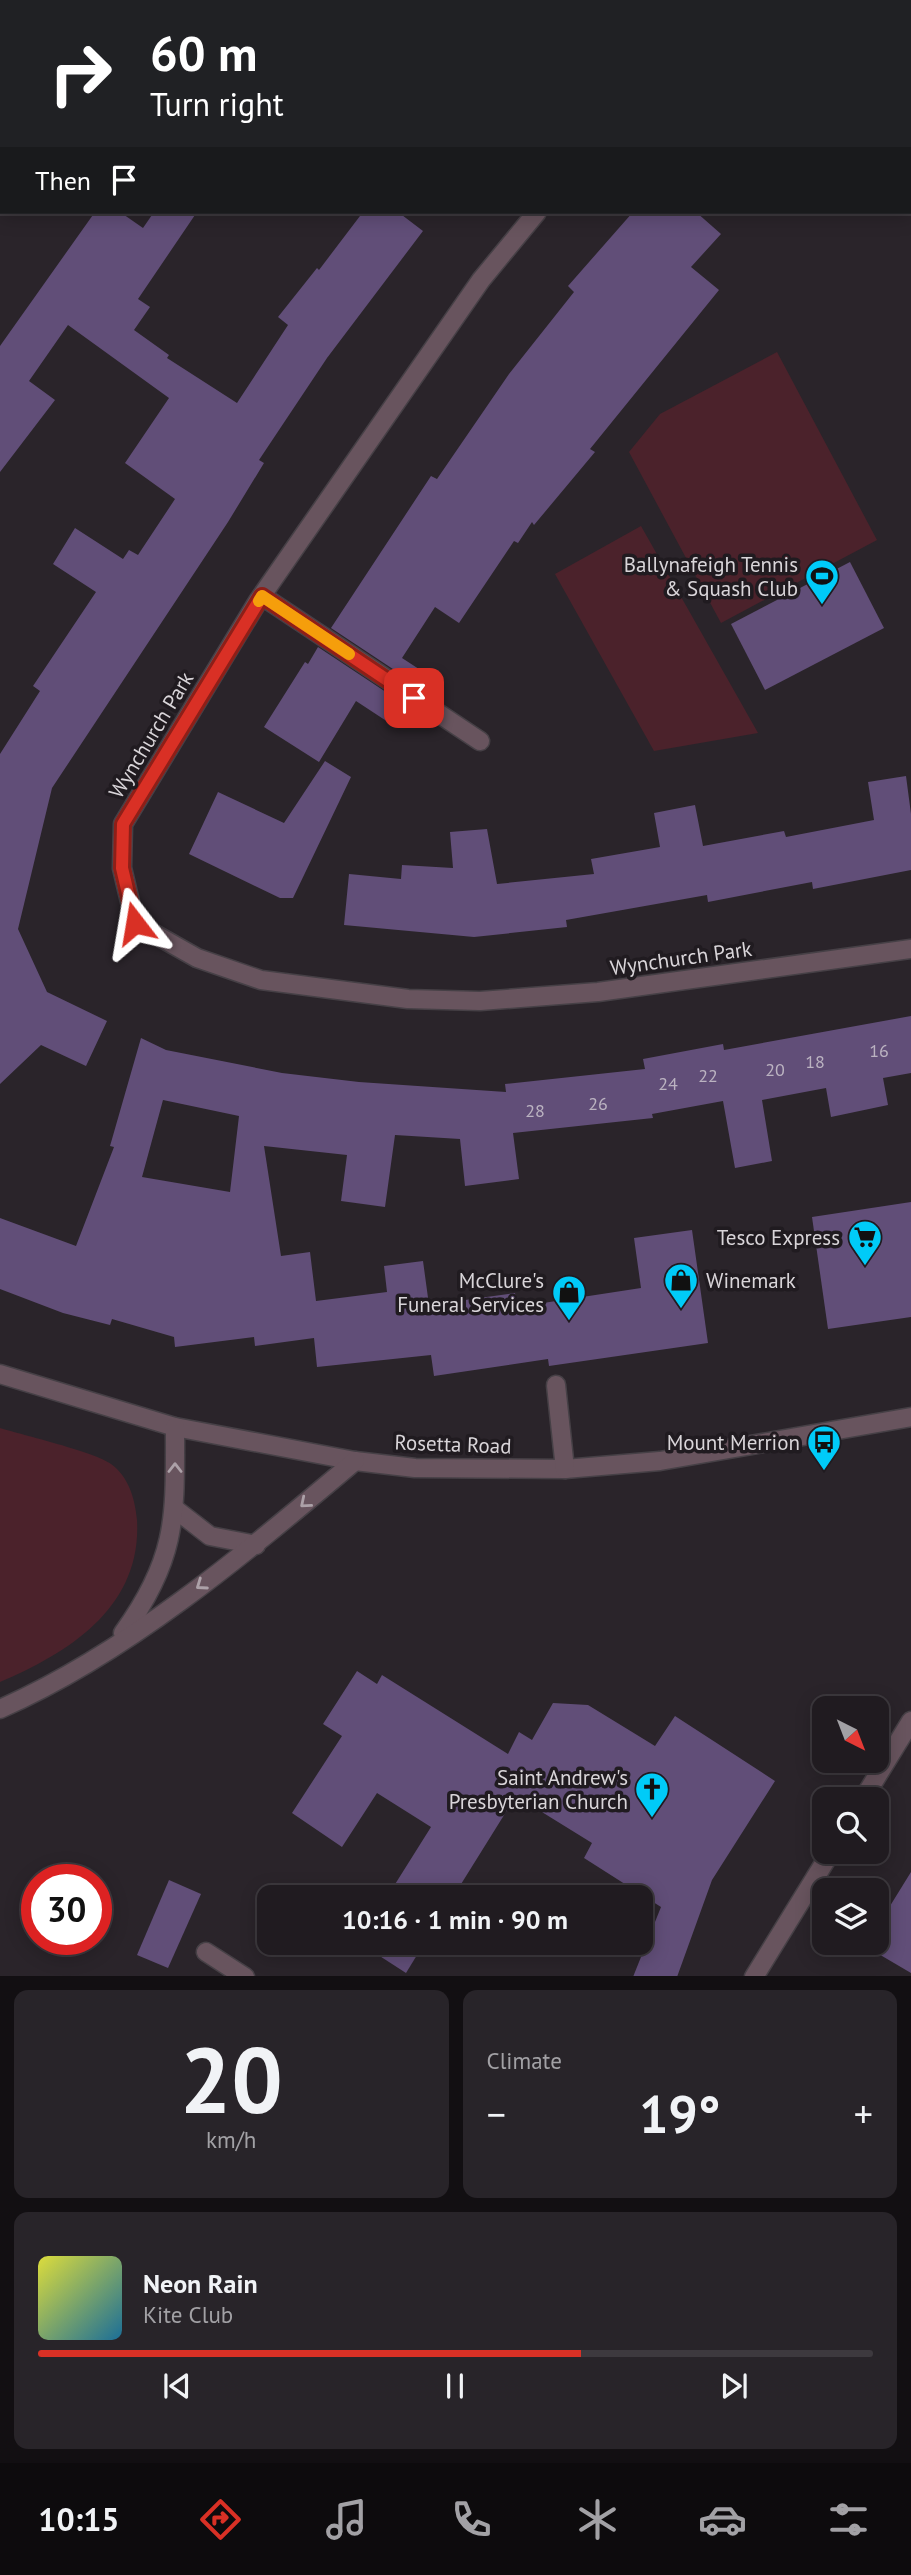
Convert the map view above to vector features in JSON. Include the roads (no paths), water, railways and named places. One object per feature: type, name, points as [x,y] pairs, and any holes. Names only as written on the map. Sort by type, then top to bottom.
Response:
[{"type":"street","name":"Wynchurch Park","points":[[535,214],[481,280],[262,596],[123,824],[122,868],[135,923],[197,958],[261,980],[408,999],[480,1002],[598,992],[911,949]]},
{"type":"street","points":[[262,596],[480,741]]},
{"type":"street","name":"Rosetta Road","points":[[0,1374],[175,1427],[355,1461],[415,1468],[565,1469],[660,1461],[911,1417]]},
{"type":"street","points":[[556,1385],[565,1469]]},
{"type":"street","points":[[115,1644],[148,1598],[166,1556],[175,1509],[175,1427]]},
{"type":"street","points":[[0,1709],[38,1693],[115,1644],[256,1545],[355,1461]]},
{"type":"street","points":[[175,1509],[210,1536],[256,1545]]},
{"type":"street","points":[[870,1787],[911,1721]]},
{"type":"street","points":[[762,1974],[824,1864]]},
{"type":"street","points":[[206,1952],[245,1976]]},
{"type":"place","name":"Ballynafeigh Tennis & Squash Club","points":[[822,606]]},
{"type":"place","name":"Tesco Express","points":[[865,1267]]},
{"type":"place","name":"Winemark","points":[[681,1310]]},
{"type":"place","name":"McClure's Funeral Services","points":[[569,1322]]},
{"type":"place","name":"Mount Merrion","points":[[824,1472]]},
{"type":"place","name":"Saint Andrew's Presbyterian Church","points":[[652,1819]]}]
